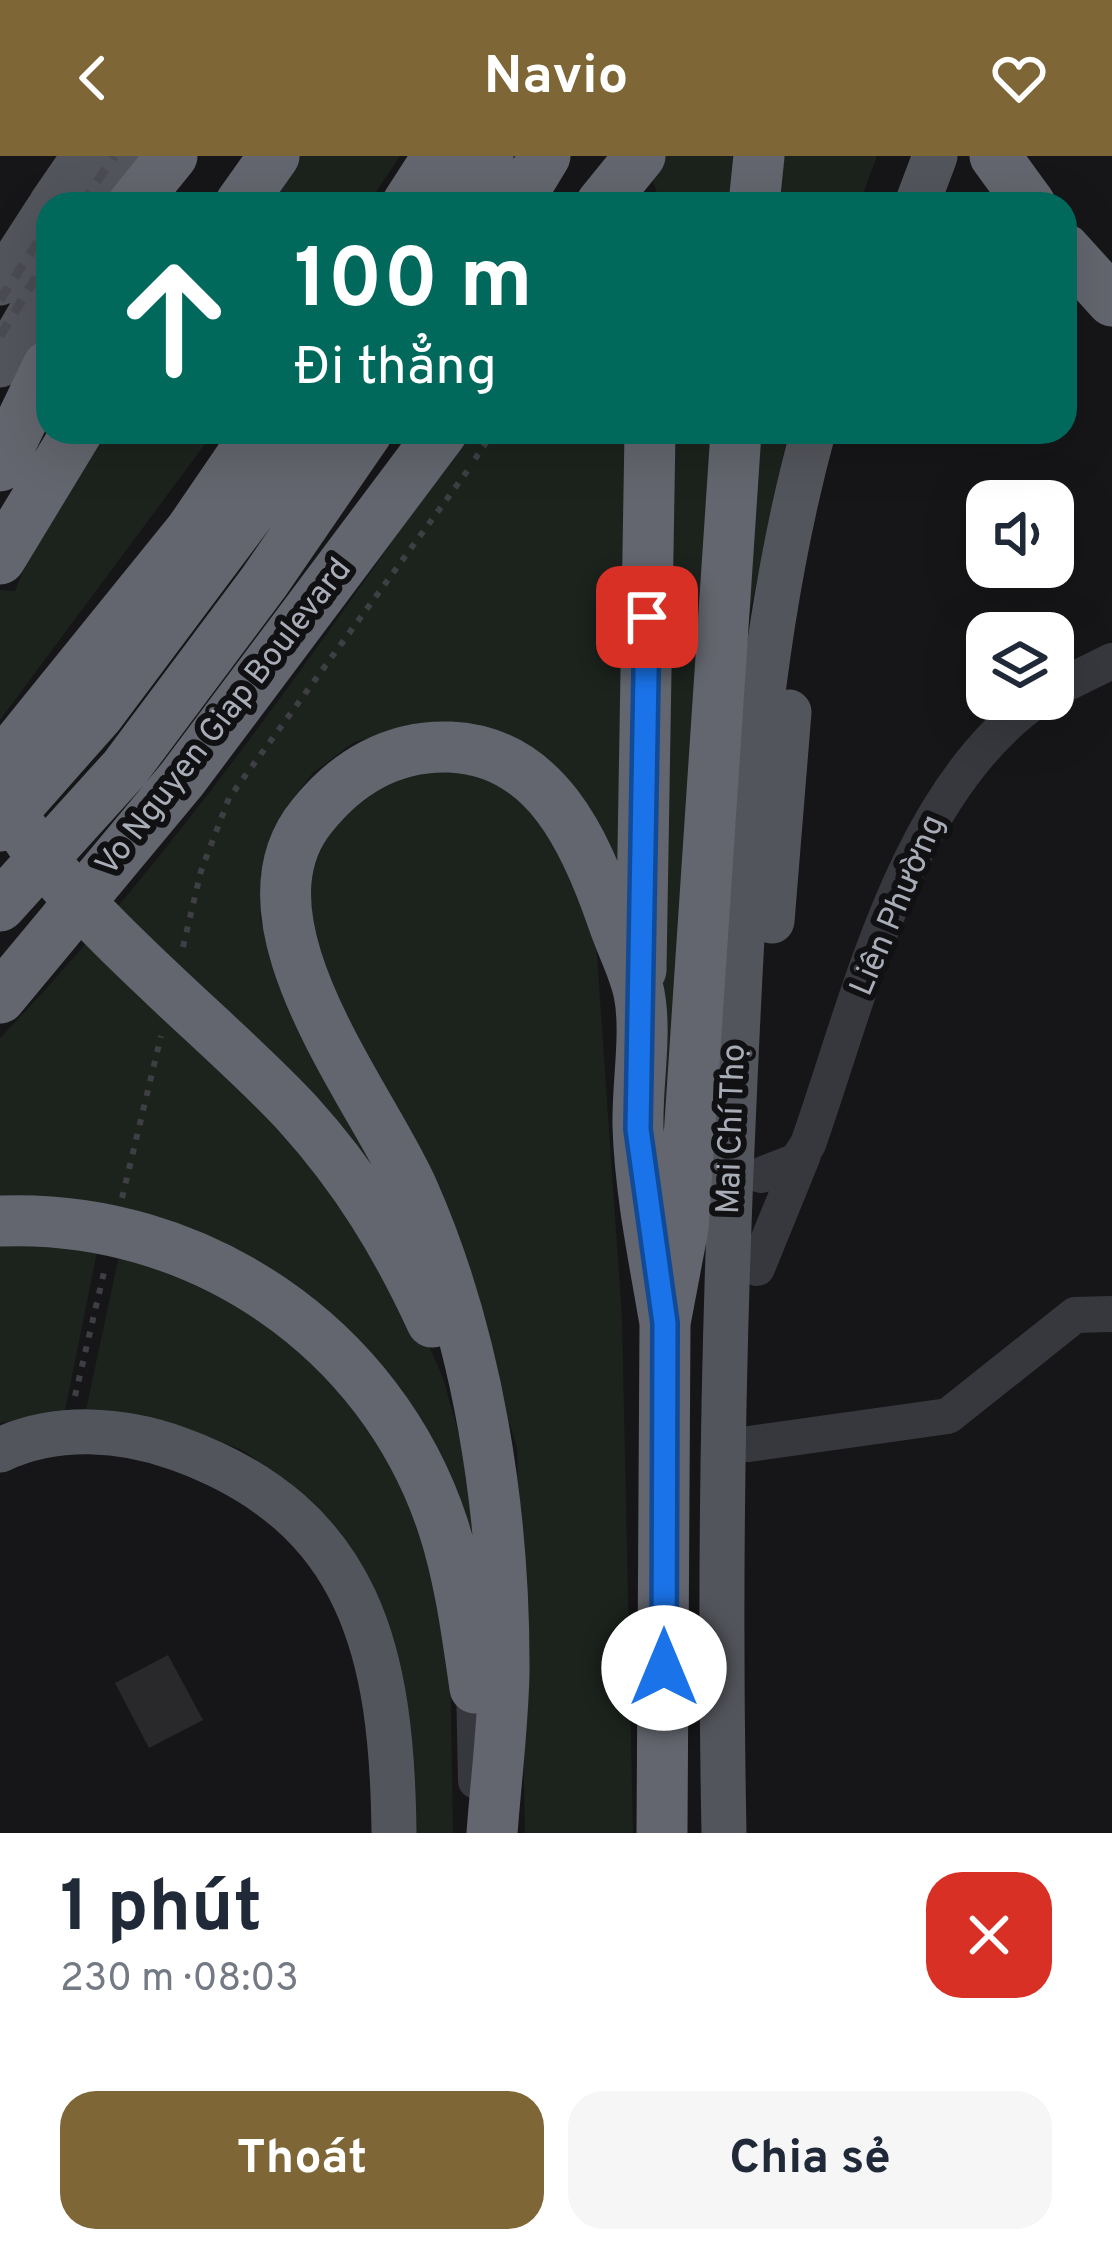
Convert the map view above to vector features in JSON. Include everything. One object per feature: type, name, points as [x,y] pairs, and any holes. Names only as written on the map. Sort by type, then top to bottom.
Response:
[{"type":"highway","points":[[414,192],[437,156]]},
{"type":"highway","points":[[466,192],[488,156]]},
{"type":"highway","points":[[594,192],[609,156]]},
{"type":"highway","points":[[609,156],[626,192]]},
{"type":"highway","points":[[611,192],[640,156]]},
{"type":"highway","points":[[755,192],[759,156]]},
{"type":"highway","points":[[995,156],[1021,192]]},
{"type":"highway","points":[[1077,263],[1112,302]]},
{"type":"highway","points":[[0,466],[36,391]]},
{"type":"highway","points":[[0,559],[70,444]]},
{"type":"highway","points":[[6,788],[250,444]]},
{"type":"highway","points":[[6,788],[99,714],[301,444]]},
{"type":"highway","name":"Vo Nguyen Giap Boulevard","points":[[4,902],[124,767],[236,620],[359,444]]},
{"type":"highway","name":"Vo Nguyen Giap Boulevard","points":[[0,998],[182,779],[433,444]]},
{"type":"highway","name":"Mai Chí Thọ","points":[[650,444],[638,1129],[647,1221],[665,1323],[662,1833]]},
{"type":"highway","name":"Mai Chí Thọ","points":[[665,1323],[683,1228],[735,444]]},
{"type":"highway","points":[[488,1820],[504,1672],[496,1508],[481,1425],[452,1296],[428,1224],[391,1140],[323,1026],[293,954],[287,912],[290,863],[307,821],[335,788],[370,764],[403,752],[476,748],[516,764],[548,793],[595,866],[639,994]]},
{"type":"highway","points":[[6,788],[56,874],[296,1112],[381,1217],[481,1425]]},
{"type":"highway","points":[[0,1221],[74,1223],[163,1244],[228,1270],[287,1306],[350,1364],[400,1431],[443,1524],[474,1683],[488,1820]]},
{"type":"main road","points":[[60,192],[84,156]]},
{"type":"main road","points":[[889,192],[903,156]]},
{"type":"main road","points":[[921,192],[935,156]]},
{"type":"main road","points":[[117,192],[151,170]]},
{"type":"main road","points":[[0,284],[36,228]]},
{"type":"main road","points":[[0,365],[36,304]]},
{"type":"main road","name":"Mai Chí Thọ","points":[[750,1833],[749,1444],[757,1268],[746,1175],[755,740],[778,586],[810,444]]},
{"type":"main road","name":"Mai Chí Thọ","points":[[724,1833],[723,1433],[786,735],[808,578],[839,444]]},
{"type":"main road","points":[[0,1450],[58,1432],[106,1431],[166,1444],[224,1465],[311,1528],[340,1565],[366,1618],[382,1675],[394,1833]]},
{"type":"street","points":[[1074,680],[1112,661]]},
{"type":"street","name":"Liên Phường","points":[[757,1268],[808,1144],[880,939],[928,828],[986,743],[1013,720]]},
{"type":"street","points":[[746,1175],[797,1161],[808,1144]]},
{"type":"street","points":[[749,1444],[948,1416],[1075,1315],[1112,1313]]},
{"type":"path","points":[[179,961],[201,871],[229,799],[484,444]]},
{"type":"path","points":[[119,1207],[163,1028]]},
{"type":"path","points":[[72,1411],[106,1263]]},
{"type":"shaded area","points":[[295,156],[400,156],[376,192],[270,192]]},
{"type":"shaded area","points":[[656,156],[738,156],[733,192],[657,192],[648,168]]},
{"type":"shaded area","points":[[778,156],[877,156],[864,192],[773,192]]},
{"type":"shaded area","points":[[99,444],[205,444],[0,720],[0,590],[15,591],[27,561]]},
{"type":"shaded area","points":[[461,444],[628,444],[622,881],[592,831],[404,729],[354,742],[313,773],[287,806],[264,860],[260,917],[280,985],[374,1130],[419,1324],[443,1378],[461,1442],[477,1554],[327,1319],[0,1197],[0,1038],[127,895],[303,667]]},
{"type":"shaded area","points":[[675,444],[711,444],[673,1125],[661,1125],[659,780]]},
{"type":"shaded area","points":[[753,444],[785,444],[744,640]]},
{"type":"shaded area","points":[[397,767],[489,772],[548,820],[594,913],[622,1318],[633,1833],[525,1833],[517,1448],[500,1392],[314,981],[296,910],[343,796]]},
{"type":"shaded area","points":[[0,1233],[99,1242],[65,1411],[0,1423]]},
{"type":"shaded area","points":[[121,1246],[292,1329],[410,1486],[450,1656],[453,1833],[401,1833],[328,1521],[289,1482],[242,1450],[184,1427],[86,1410]]},
{"type":"building","points":[[168,1655],[203,1720],[149,1748],[115,1683]]},
{"type":"railway","points":[[90,192],[114,156]]},
{"type":"railway","points":[[0,300],[36,244]]},
{"type":"railway","points":[[0,336],[36,278]]},
{"type":"route","points":[[647,617],[638,1129],[647,1221],[665,1323],[664,1668]]}]
